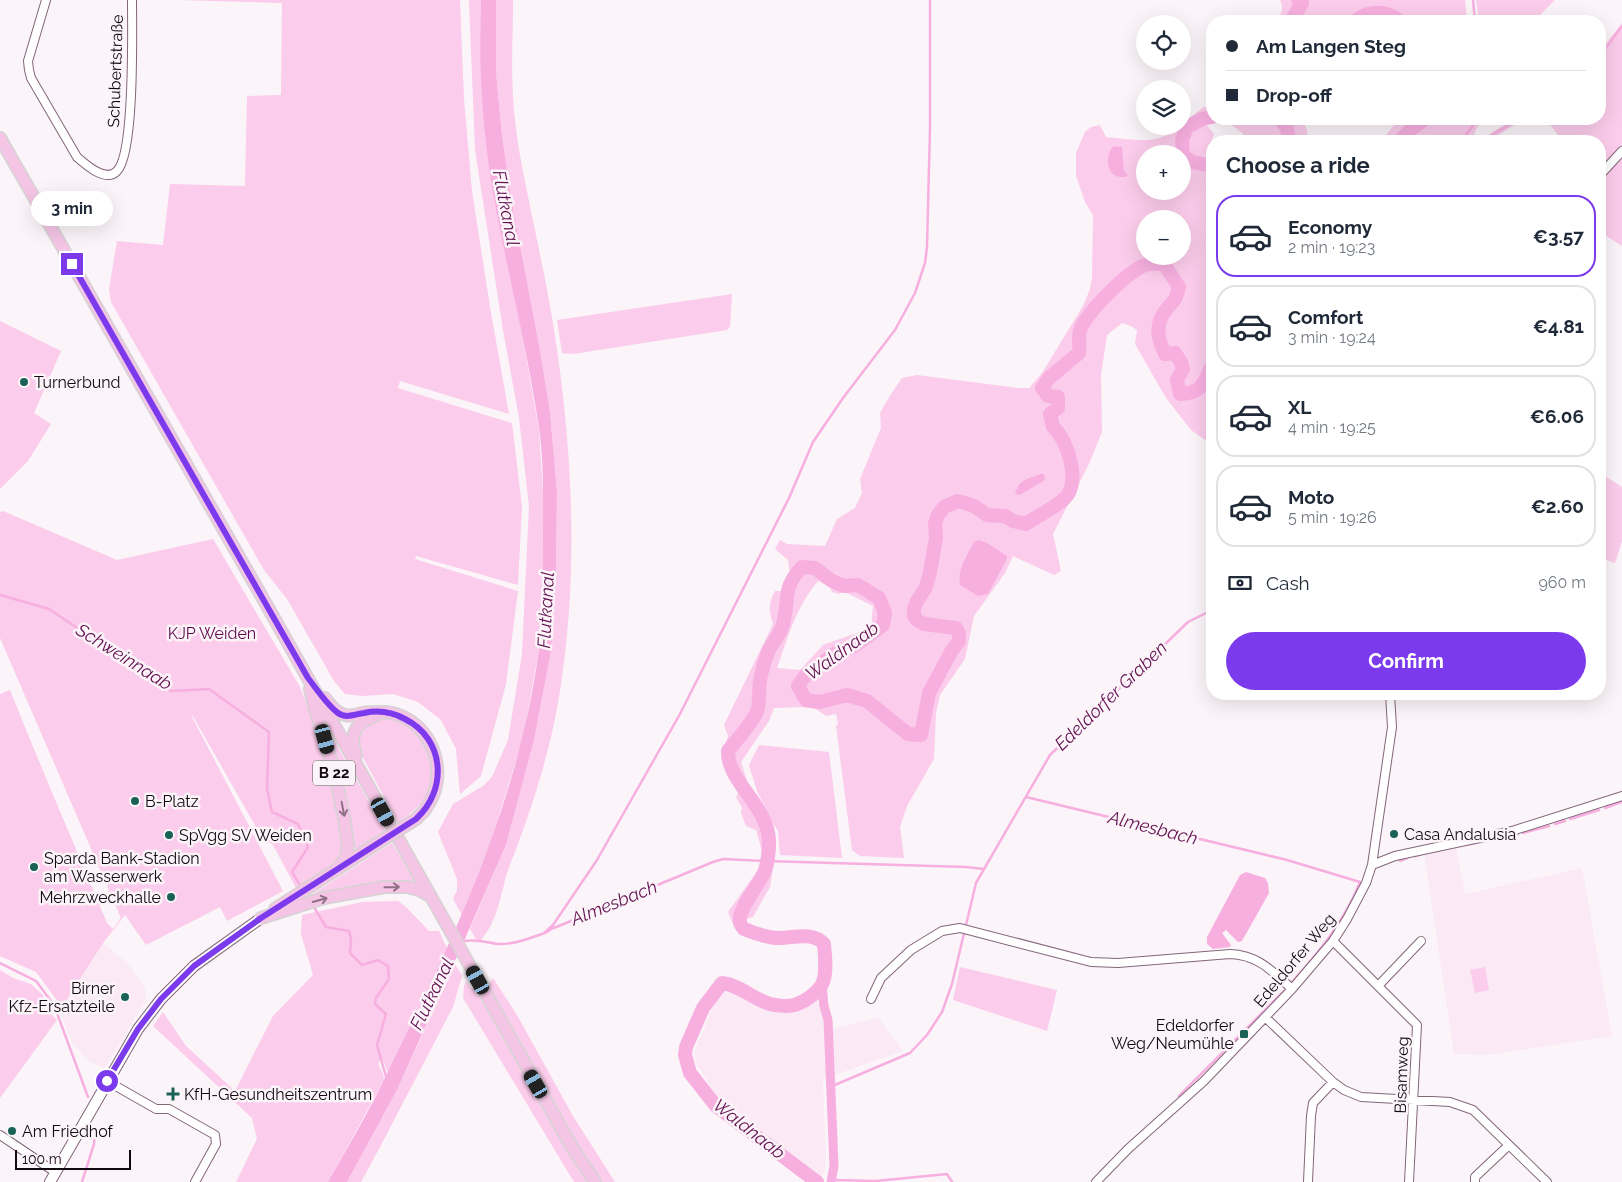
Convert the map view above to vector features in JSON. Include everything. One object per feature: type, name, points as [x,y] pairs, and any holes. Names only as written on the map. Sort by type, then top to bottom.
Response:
[{"type":"main road","name":"B 22","points":[[0,138],[308,678],[572,1147],[595,1182]]},
{"type":"main road","name":"B 22","points":[[308,678],[344,817],[348,846],[346,858],[338,868]]},
{"type":"main road","points":[[261,918],[287,906],[338,868],[416,819],[425,810],[436,788],[437,761],[434,751],[420,728],[398,715],[385,712],[347,716],[338,713],[308,678]]},
{"type":"main road","points":[[363,777],[352,744],[353,733],[366,719],[385,712]]},
{"type":"main road","points":[[287,906],[352,892],[384,888],[406,887],[430,896]]},
{"type":"street","name":"Schubertstraße","points":[[46,0],[28,61],[31,78],[77,157],[88,167],[109,175],[117,171],[122,163],[130,106],[132,0]]},
{"type":"street","points":[[1606,168],[1622,151]]},
{"type":"street","name":"Edeldorfer Weg","points":[[1096,1182],[1128,1149],[1204,1081],[1333,942],[1358,900],[1372,865],[1392,727],[1390,700]]},
{"type":"street","points":[[1372,865],[1395,856],[1512,831],[1622,796]]},
{"type":"street","points":[[50,1182],[138,1029],[166,993],[194,966],[261,918]]},
{"type":"street","points":[[871,999],[881,978],[911,950],[942,931],[960,928],[1091,962],[1118,963],[1230,954],[1244,955],[1257,960],[1292,988]]},
{"type":"street","points":[[1378,986],[1421,941]]},
{"type":"street","name":"Bisamweg","points":[[1333,942],[1417,1025],[1409,1182]]},
{"type":"street","points":[[1265,1017],[1333,1082],[1344,1090],[1361,1097],[1450,1102],[1473,1110],[1547,1182]]},
{"type":"street","points":[[107,1081],[156,1109],[169,1109],[215,1135],[216,1144],[195,1182]]},
{"type":"street","points":[[1308,1182],[1312,1103],[1333,1082]]},
{"type":"street","points":[[0,1135],[55,1172]]},
{"type":"street","points":[[1475,1182],[1475,1177],[1509,1146]]},
{"type":"shaded area","points":[[1456,846],[1465,894],[1582,868],[1612,1036],[1488,1055],[1454,1054],[1424,852]]},
{"type":"shaded area","points":[[103,943],[127,963],[145,988],[146,1000],[105,1068],[90,1062],[72,1043],[62,1017],[62,1007]]},
{"type":"shaded area","points":[[726,988],[770,1010],[788,1011],[811,1005],[825,992],[833,1029],[878,1017],[903,1051],[823,1079],[826,1164],[821,1181],[716,1095],[696,1063],[694,1052],[721,989]]},
{"type":"green space","points":[[179,0],[460,0],[464,99],[472,191],[509,414],[400,381],[398,388],[512,423],[522,507],[518,585],[416,556],[415,559],[518,591],[506,684],[481,776],[460,794],[456,749],[441,720],[418,702],[393,694],[362,696],[345,694],[334,681],[287,599],[264,570],[111,302],[109,289],[117,241],[163,245],[170,184],[245,186],[247,96],[281,95],[282,3]]},
{"type":"green space","points":[[469,0],[481,0],[482,81],[496,208],[516,300],[539,430],[543,493],[543,575],[538,655],[523,738],[491,841],[462,915],[453,899],[457,890],[457,879],[438,832],[453,804],[483,786],[492,777],[508,740],[522,654],[529,506],[519,418],[503,330],[475,150]]},
{"type":"green space","points":[[496,0],[513,0],[512,73],[514,112],[520,157],[554,330],[566,421],[571,514],[571,560],[565,652],[552,734],[537,788],[507,873],[494,919],[490,928],[478,943],[470,929],[506,845],[534,740],[551,651],[556,572],[557,491],[550,412],[511,198],[502,135],[496,72]]},
{"type":"green space","points":[[1280,0],[1465,0],[1466,15],[1280,15],[1282,5]]},
{"type":"green space","points":[[1476,0],[1555,0],[1540,15],[1478,15]]},
{"type":"green space","points":[[1622,23],[1622,246],[1606,236],[1606,135],[1558,135],[1550,125],[1606,125],[1606,43]]},
{"type":"green space","points":[[1206,106],[1205,123],[1214,134],[1206,135],[1206,441],[1191,430],[1166,398],[1135,344],[1137,330],[1122,323],[1107,335],[1101,375],[1102,432],[1089,464],[1053,534],[1061,571],[1054,575],[1013,556],[1005,573],[974,616],[965,659],[940,695],[936,713],[934,759],[907,806],[900,827],[904,858],[860,856],[852,850],[836,714],[826,716],[816,709],[802,707],[774,708],[769,721],[741,762],[749,787],[767,811],[757,791],[749,765],[759,745],[829,752],[842,858],[780,855],[778,831],[769,817],[776,848],[770,887],[753,917],[733,924],[728,912],[758,870],[762,851],[756,830],[746,826],[741,813],[742,808],[736,797],[739,791],[722,755],[728,736],[724,725],[773,624],[770,608],[773,595],[775,591],[783,591],[785,593],[790,573],[788,560],[775,549],[780,540],[787,544],[825,546],[837,519],[855,508],[862,493],[860,479],[881,428],[880,413],[902,378],[917,375],[1029,388],[1042,373],[1083,306],[1090,289],[1092,277],[1093,215],[1085,202],[1076,176],[1076,153],[1085,132],[1091,127],[1100,125],[1106,137],[1145,140],[1167,135],[1191,135],[1191,117]],"holes":[[[818,581],[830,587],[832,592],[839,594],[843,591],[873,606],[871,628],[823,645],[800,670],[777,668],[793,623],[810,591]]]},
{"type":"green space","points":[[1231,125],[1305,125],[1307,135],[1270,135],[1244,135]]},
{"type":"green space","points":[[1394,125],[1479,125],[1474,134],[1475,135],[1386,135]]},
{"type":"green space","points":[[1504,125],[1514,125],[1499,135],[1488,135]]},
{"type":"green space","points":[[732,294],[730,326],[727,330],[573,354],[562,353],[557,320]]},
{"type":"green space","name":"Turnerbund","points":[[0,321],[61,351],[34,413],[51,424],[28,461],[0,489]]},
{"type":"green space","points":[[1606,477],[1622,487],[1622,541],[1615,563],[1606,560]]},
{"type":"green space","name":"KJP Weiden","points":[[3,511],[117,560],[213,539],[300,687],[318,733],[334,783],[344,847],[341,857],[334,864],[296,888],[273,845],[261,836],[191,715],[283,891],[227,921],[220,907],[146,945],[125,915],[103,943],[62,1007],[36,972],[0,956],[0,694],[10,690],[107,923],[113,929],[121,918],[0,638],[0,512]]},
{"type":"green space","points":[[378,718],[394,719],[405,723],[421,738],[431,759],[432,781],[429,792],[411,813],[398,823],[360,752],[358,740],[360,730]]},
{"type":"green space","points":[[323,721],[385,830],[357,849],[353,847]]},
{"type":"green space","points":[[392,843],[414,880],[413,884],[305,899]]},
{"type":"green space","points":[[398,901],[429,931],[439,931],[447,948],[388,1073],[382,1058],[378,1064],[383,1073],[384,1080],[328,1182],[236,1182],[257,1139],[252,1118],[153,1026],[163,1012],[186,1046],[235,1091],[273,1016],[313,975],[301,934],[302,915],[362,902]]},
{"type":"green space","points":[[455,964],[462,976],[453,1007],[361,1182],[347,1182],[397,1090]]},
{"type":"green space","points":[[960,967],[1057,990],[1047,1031],[953,1000]]},
{"type":"green space","points":[[1485,967],[1489,990],[1475,993],[1470,970]]},
{"type":"green space","points":[[0,970],[13,978],[31,984],[43,995],[46,1009],[57,1020],[0,1098]]},
{"type":"green space","points":[[493,978],[517,1015],[573,1116],[615,1182],[602,1182],[585,1157],[487,987]]},
{"type":"green space","points":[[466,981],[471,988],[474,988],[553,1127],[587,1182],[574,1182],[463,998]]},
{"type":"water","name":"Flutkanal","points":[[481,0],[496,0],[496,72],[502,135],[511,198],[550,412],[557,491],[556,572],[551,651],[534,740],[506,845],[397,1090],[347,1182],[328,1182],[388,1072],[442,960],[478,876],[508,790],[520,746],[538,656],[543,579],[541,441],[530,373],[491,183],[482,105]]},
{"type":"water","points":[[1114,146],[1122,147],[1124,171],[1128,175],[1125,177],[1112,174],[1108,166],[1109,153]]},
{"type":"water","points":[[1044,474],[1045,480],[1020,495],[1015,494],[1022,482]]},
{"type":"water","points":[[979,540],[1007,556],[1007,559],[988,594],[978,596],[960,585],[959,579],[961,568],[974,542]]},
{"type":"water","points":[[1246,872],[1265,878],[1268,883],[1269,893],[1242,941],[1238,942],[1226,930],[1222,933],[1231,945],[1230,947],[1213,949],[1207,944],[1207,937],[1240,875]]},
{"type":"waterway","points":[[544,933],[553,925],[547,932],[553,928],[553,925],[597,860],[680,714],[789,498],[813,442],[843,398],[895,330],[915,293],[925,263],[927,247],[930,128],[930,0]]},
{"type":"waterway","name":"Waldnaab","points":[[1295,15],[1302,3],[1298,0]]},
{"type":"waterway","name":"Edeldorfer Graben","points":[[1473,0],[1474,15]]},
{"type":"waterway","name":"Waldnaab","points":[[1366,15],[1372,13],[1389,15]]},
{"type":"waterway","points":[[1606,48],[1622,26]]},
{"type":"waterway","name":"Waldnaab","points":[[1206,118],[1187,127],[1182,140],[1183,156],[1193,162],[1206,165]]},
{"type":"waterway","name":"Waldnaab","points":[[1285,125],[1288,135]]},
{"type":"waterway","name":"Waldnaab","points":[[1405,135],[1417,125]]},
{"type":"waterway","name":"Edeldorfer Graben","points":[[1466,135],[1472,125]]},
{"type":"waterway","points":[[1492,135],[1509,125]]},
{"type":"waterway","name":"Waldnaab","points":[[817,1182],[716,1106],[690,1073],[685,1055],[686,1047],[703,1008],[722,983],[735,986],[770,1004],[788,1006],[801,1003],[812,995],[819,989],[824,978],[824,944],[819,940],[808,936],[779,938],[765,936],[744,929],[740,923],[742,910],[766,868],[769,841],[767,828],[762,816],[734,773],[729,762],[728,751],[750,724],[758,710],[759,684],[763,668],[769,650],[785,618],[788,589],[791,582],[802,567],[815,568],[832,581],[844,586],[858,585],[879,598],[885,613],[883,625],[854,646],[834,654],[805,676],[798,686],[806,700],[820,702],[847,695],[867,701],[908,734],[921,735],[929,693],[952,650],[959,641],[959,634],[956,628],[924,624],[914,616],[914,609],[926,587],[930,572],[936,538],[935,524],[938,515],[944,507],[958,501],[974,506],[987,515],[1005,516],[1013,521],[1026,524],[1065,498],[1070,491],[1072,482],[1071,462],[1063,441],[1053,427],[1050,414],[1058,408],[1058,397],[1048,396],[1042,388],[1049,378],[1079,353],[1080,330],[1091,313],[1118,284],[1137,269],[1147,264],[1164,264],[1179,287],[1176,298],[1162,316],[1158,332],[1165,354],[1175,353],[1181,362],[1183,369],[1177,380],[1180,394],[1192,392],[1200,388],[1206,378]]},
{"type":"waterway","name":"Schweinnaab","points":[[0,595],[49,609],[171,691],[209,689],[269,732],[267,789],[272,812],[298,824],[308,847],[292,872],[301,887]]},
{"type":"waterway","name":"Almesbach","points":[[830,1087],[910,1053],[927,1035],[942,1012],[952,984],[976,883],[1050,755],[1188,622],[1206,613]]},
{"type":"waterway","name":"Almesbach","points":[[1026,797],[1287,860],[1360,882],[1347,909],[1331,935],[1292,982]]},
{"type":"waterway","name":"Almesbach","points":[[1605,808],[1622,802]]},
{"type":"waterway","name":"Almesbach","points":[[1570,819],[1599,810]]},
{"type":"waterway","name":"Almesbach","points":[[1555,824],[1565,821]]},
{"type":"waterway","name":"Almesbach","points":[[1523,833],[1549,826]]},
{"type":"waterway","name":"Almesbach","points":[[1489,840],[1518,834]]},
{"type":"waterway","name":"Almesbach","points":[[1465,845],[1481,842]]},
{"type":"waterway","name":"Almesbach","points":[[1416,856],[1424,853]]},
{"type":"waterway","name":"Almesbach","points":[[1400,861],[1407,858]]},
{"type":"waterway","name":"Almesbach","points":[[554,928],[713,862],[723,859],[764,861]]},
{"type":"waterway","name":"Almesbach","points":[[766,861],[984,869]]},
{"type":"waterway","name":"Schweinnaab","points":[[312,904],[326,927],[349,931],[351,939],[350,953],[362,965],[378,960],[388,966],[389,979],[376,998],[375,1004],[386,1014],[377,1045],[387,1080]]},
{"type":"waterway","name":"Almesbach","points":[[464,941],[503,944],[521,941],[545,933]]},
{"type":"waterway","points":[[0,963],[36,981],[54,1005],[88,1097]]},
{"type":"waterway","name":"Almesbach","points":[[822,985],[824,1006],[828,1020],[834,1166],[831,1182]]},
{"type":"waterway","points":[[1179,1096],[1284,991]]},
{"type":"waterway","points":[[82,1182],[94,1144],[95,1132]]},
{"type":"waterway","points":[[831,1180],[876,1181],[947,1174],[952,1182]]},
{"type":"place","name":"Turnerbund","points":[[24,382]]},
{"type":"place","name":"B-Platz","points":[[135,801]]},
{"type":"place","name":"Casa Andalusia","points":[[1394,834]]},
{"type":"place","name":"SpVgg SV Weiden","points":[[169,835]]},
{"type":"place","name":"Sparda Bank-Stadion am Wasserwerk","points":[[34,867]]},
{"type":"place","name":"Mehrzweckhalle","points":[[171,897]]},
{"type":"place","name":"Birner Kfz-Ersatzteile","points":[[125,997]]},
{"type":"place","name":"Edeldorfer Weg/Neumühle","points":[[1244,1034]]},
{"type":"place","name":"KfH-Gesundheitszentrum","points":[[173,1094]]},
{"type":"place","name":"Am Friedhof","points":[[12,1131]]},
{"type":"route","points":[[72,264],[308,678],[338,713],[353,716],[385,712],[398,715],[420,728],[428,738],[434,751],[438,773],[436,788],[431,799],[425,810],[416,819],[261,918],[194,966],[161,999],[138,1029],[107,1081]]}]
